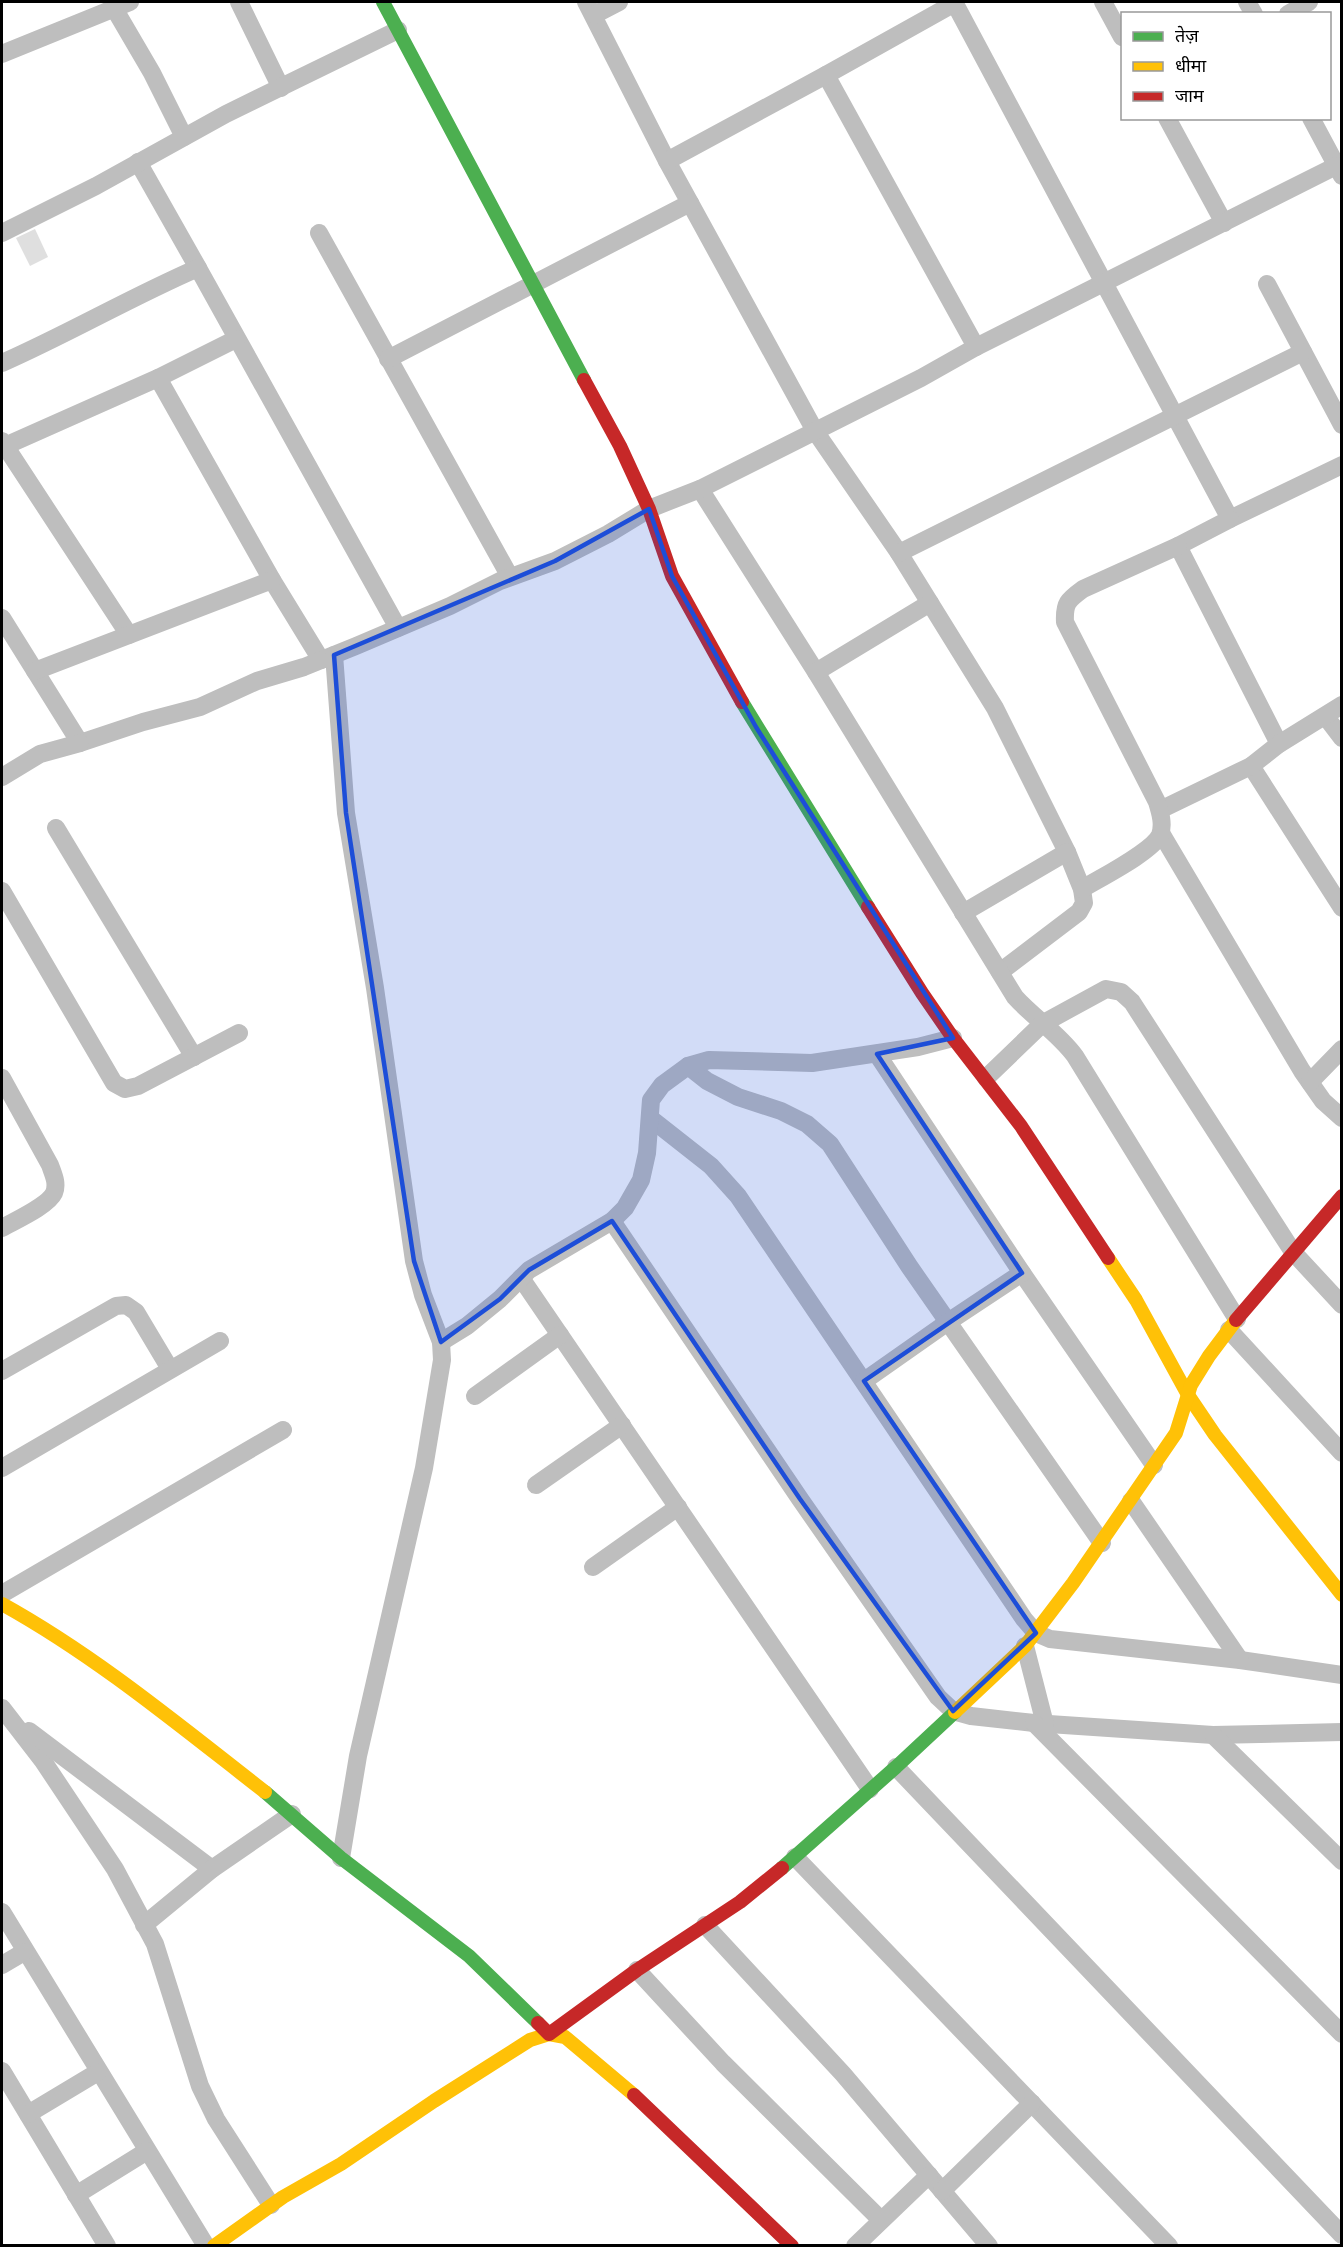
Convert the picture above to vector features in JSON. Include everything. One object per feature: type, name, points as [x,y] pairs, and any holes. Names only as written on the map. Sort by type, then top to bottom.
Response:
[{"type":"street","points":[[239,2],[281,88]]},
{"type":"street","points":[[383,2],[531,284],[620,446],[649,509],[672,576],[756,727],[953,1038],[1021,1126],[1136,1300],[1188,1395],[1215,1435],[1341,1595]]},
{"type":"street","points":[[619,2],[590,8],[667,161],[815,431],[899,553],[995,708],[1067,852],[1082,889],[1084,903],[1079,912],[1000,972]]},
{"type":"street","points":[[667,161],[826,75],[954,2],[1230,519]]},
{"type":"street","points":[[1103,2],[1121,36]]},
{"type":"street","points":[[1292,12],[1309,2]]},
{"type":"street","points":[[2,54],[122,5],[184,137]]},
{"type":"street","points":[[4,225],[138,162],[398,30]]},
{"type":"street","points":[[826,75],[976,347]]},
{"type":"street","points":[[1168,120],[1224,223]]},
{"type":"street","points":[[2,777],[40,754],[200,707],[257,681],[327,657],[398,628],[510,577],[555,561],[608,534],[649,509],[700,489],[1224,223],[1339,171],[1312,120]]},
{"type":"street","points":[[138,162],[398,628]]},
{"type":"street","points":[[388,358],[690,203]]},
{"type":"street","points":[[320,232],[510,577]]},
{"type":"street","points":[[2,363],[40,346],[149,289],[198,268]]},
{"type":"street","points":[[1267,284],[1341,425]]},
{"type":"street","points":[[129,635],[3,444],[158,378],[236,339]]},
{"type":"street","points":[[899,553],[1303,352]]},
{"type":"street","points":[[158,378],[272,580],[327,657],[346,813],[375,988],[414,1261],[423,1295],[441,1342],[442,1360],[430,1435],[358,1756],[341,1858]]},
{"type":"street","points":[[1082,889],[1152,846],[1161,833],[1162,818],[1065,622],[1065,608],[1070,599],[1083,589],[1178,546],[1341,465]]},
{"type":"street","points":[[700,489],[816,672],[1015,997],[1042,1024],[1064,1040],[1075,1056],[1233,1325],[1341,1453]]},
{"type":"street","points":[[1178,546],[1279,744]]},
{"type":"street","points":[[35,671],[272,580]]},
{"type":"street","points":[[816,672],[930,603]]},
{"type":"street","points":[[2,618],[80,743]]},
{"type":"street","points":[[1160,810],[1251,766],[1279,744],[1326,717],[1341,705]]},
{"type":"street","points":[[1326,717],[1341,738]]},
{"type":"street","points":[[1251,766],[1341,908]]},
{"type":"street","points":[[56,828],[194,1057]]},
{"type":"street","points":[[1161,833],[1310,1082],[1323,1101],[1341,1118]]},
{"type":"street","points":[[963,913],[1067,852]]},
{"type":"street","points":[[2,891],[114,1083],[125,1089],[138,1086],[239,1033]]},
{"type":"street","points":[[986,1078],[1042,1024],[1106,989],[1121,992],[1132,1002],[1293,1252],[1341,1305]]},
{"type":"street","points":[[441,1342],[467,1326],[500,1299],[529,1270],[612,1221],[625,1208],[641,1180],[648,1153],[651,1100],[662,1085],[688,1066],[709,1060],[812,1063],[918,1047],[953,1038]]},
{"type":"street","points":[[1310,1082],[1341,1049]]},
{"type":"street","points":[[877,1054],[1022,1273],[1154,1465]]},
{"type":"street","points":[[688,1066],[707,1081],[738,1097],[781,1111],[807,1124],[830,1144],[909,1266],[1101,1543]]},
{"type":"street","points":[[2,1078],[56,1180],[54,1193],[46,1202],[2,1228],[2,1236]]},
{"type":"street","points":[[650,1118],[711,1166],[738,1196],[1024,1619],[1031,1639],[1040,1723],[1341,2034]]},
{"type":"street","points":[[214,2246],[272,2205],[341,2164],[530,2040],[549,2034],[637,1970],[740,1902],[795,1857],[896,1767],[1031,1639],[1131,1501],[1176,1433],[1191,1385],[1233,1325],[1341,1196]]},
{"type":"street","points":[[612,1221],[806,1509],[938,1697],[953,1711],[971,1716],[1040,1723],[1212,1735],[1341,1732]]},
{"type":"street","points":[[864,1382],[1022,1273]]},
{"type":"street","points":[[521,1278],[870,1789]]},
{"type":"street","points":[[2,1371],[116,1306],[126,1305],[136,1312],[170,1369]]},
{"type":"street","points":[[475,1396],[560,1335]]},
{"type":"street","points":[[2,1468],[220,1341]]},
{"type":"street","points":[[536,1485],[622,1425]]},
{"type":"street","points":[[2,1594],[283,1431]]},
{"type":"street","points":[[1131,1501],[1240,1660]]},
{"type":"street","points":[[593,1567],[678,1507]]},
{"type":"street","points":[[2,1604],[46,1628],[140,1695],[292,1814],[341,1858],[469,1956],[549,2034],[565,2037],[623,2085],[792,2246]]},
{"type":"street","points":[[1031,1639],[1050,1639],[1240,1660],[1341,1675]]},
{"type":"street","points":[[7,1713],[212,1869]]},
{"type":"street","points":[[7,1713],[44,1761],[115,1869],[155,1944],[200,2086],[216,2119],[272,2205]]},
{"type":"street","points":[[1212,1735],[1341,1861]]},
{"type":"street","points":[[896,1767],[1341,2234],[1329,2246]]},
{"type":"street","points":[[144,1925],[212,1869],[292,1814]]},
{"type":"street","points":[[795,1857],[1169,2246]]},
{"type":"street","points":[[2,1912],[24,1952],[206,2246]]},
{"type":"street","points":[[705,1925],[843,2074],[989,2246]]},
{"type":"street","points":[[2,1965],[24,1952]]},
{"type":"street","points":[[637,1970],[723,2063],[881,2220]]},
{"type":"street","points":[[2,2071],[107,2246]]},
{"type":"street","points":[[28,2114],[98,2072]]},
{"type":"street","points":[[942,2192],[1032,2103]]},
{"type":"street","points":[[76,2195],[147,2151]]},
{"type":"street","points":[[855,2246],[929,2175]]},
{"type":"highlighted area","points":[[649,509],[672,576],[756,727],[953,1038],[877,1054],[1022,1273],[864,1381],[1036,1633],[953,1711],[800,1499],[612,1221],[529,1270],[500,1299],[441,1342],[414,1261],[346,813],[334,655],[555,561]]},
{"type":"building","points":[[35,229],[48,257],[30,266],[16,238]]},
{"type":"traffic: fast","points":[[383,2],[584,380]]},
{"type":"traffic: fast","points":[[742,702],[868,907]]},
{"type":"traffic: fast","points":[[782,1868],[955,1712]]},
{"type":"traffic: fast","points":[[265,1792],[341,1858],[469,1956],[538,2023]]},
{"type":"traffic: slow","points":[[1108,1258],[1136,1300],[1188,1395],[1215,1435],[1342,1595]]},
{"type":"traffic: slow","points":[[955,1712],[1025,1646],[1073,1583],[1176,1433],[1191,1385],[1236,1320]]},
{"type":"traffic: slow","points":[[2,1604],[37,1624],[104,1669],[265,1792]]},
{"type":"traffic: slow","points":[[214,2246],[283,2197],[341,2164],[530,2040],[549,2034],[565,2037],[634,2095]]},
{"type":"traffic: jam","points":[[584,380],[620,446],[649,509],[672,576],[742,702]]},
{"type":"traffic: jam","points":[[868,907],[922,993],[953,1038],[1021,1126],[1108,1258]]},
{"type":"traffic: jam","points":[[1236,1320],[1342,1196]]},
{"type":"traffic: jam","points":[[538,2023],[549,2034],[637,1970],[740,1902],[782,1868]]},
{"type":"traffic: jam","points":[[634,2095],[792,2246]]}]
